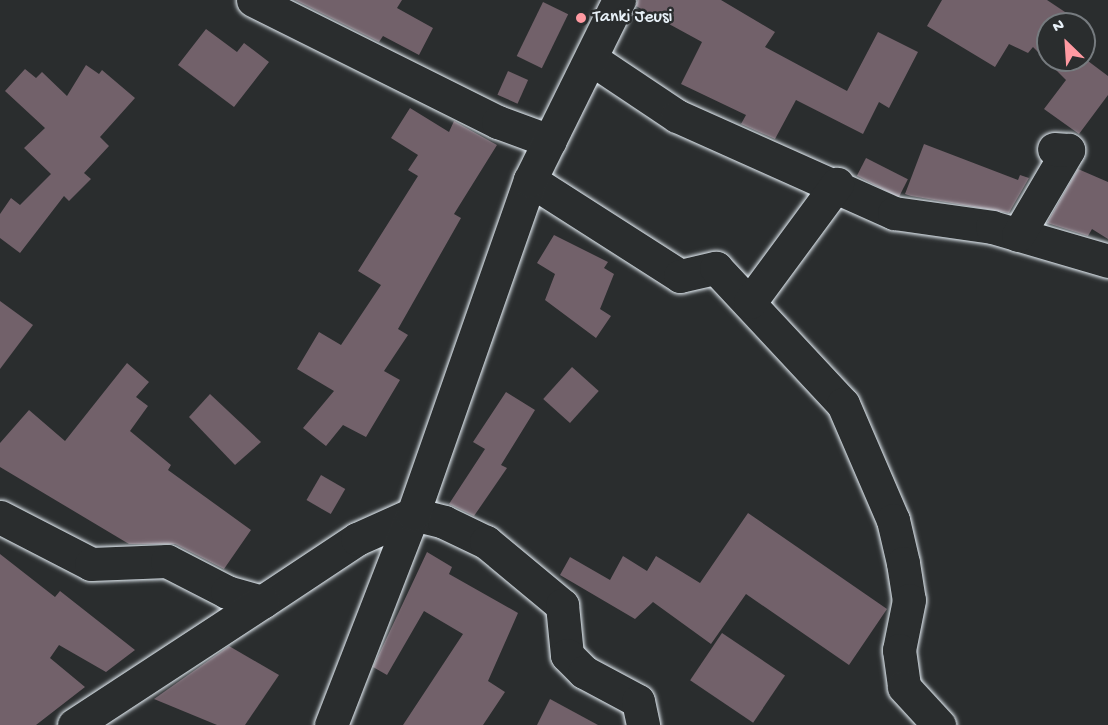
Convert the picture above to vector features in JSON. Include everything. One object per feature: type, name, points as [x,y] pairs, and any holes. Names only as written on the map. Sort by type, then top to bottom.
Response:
[{"type":"street","points":[[253,0],[498,122],[550,141]]},
{"type":"street","points":[[333,724],[413,514],[530,180],[593,60],[619,0]]},
{"type":"street","points":[[593,60],[676,116],[806,176],[837,184],[894,213],[1018,235],[1108,261]]},
{"type":"street","points":[[1018,235],[1068,150],[1054,149]]},
{"type":"street","points":[[530,180],[680,276],[716,268],[750,302],[854,422],[893,519],[903,563],[909,600],[899,650],[904,687],[939,725]]},
{"type":"street","points":[[750,302],[837,184]]},
{"type":"street","points":[[74,725],[357,540],[413,514],[486,542],[562,605],[567,655],[584,672],[638,700],[643,725]]},
{"type":"street","points":[[0,518],[91,564],[167,561],[227,592],[262,602]]},
{"type":"building","points":[[295,0],[402,0],[397,8],[433,28],[419,55],[383,36],[379,42]]},
{"type":"building","points":[[638,0],[721,0],[775,32],[765,47],[847,91],[878,32],[918,52],[889,108],[879,102],[863,134],[796,100],[775,139],[741,124],[746,115],[681,84],[702,42],[636,6]]},
{"type":"building","points":[[942,0],[1047,0],[1065,12],[1036,12],[1036,50],[1033,47],[1028,53],[1009,44],[995,67],[927,26]]},
{"type":"building","points":[[543,2],[568,14],[542,68],[517,56]]},
{"type":"building","points":[[206,29],[237,52],[244,43],[269,62],[234,107],[178,65]]},
{"type":"building","points":[[86,65],[99,74],[102,70],[135,98],[100,137],[109,146],[84,173],[91,179],[69,201],[64,196],[20,253],[0,238],[0,214],[11,198],[20,205],[51,174],[24,148],[45,128],[5,91],[25,69],[36,78],[42,72],[67,96]]},
{"type":"building","points":[[1096,67],[1108,76],[1108,95],[1079,134],[1044,109],[1066,80],[1058,72],[1096,72]]},
{"type":"building","points":[[508,71],[528,80],[518,104],[497,95]]},
{"type":"building","points":[[410,108],[449,132],[454,121],[497,145],[454,214],[461,218],[398,329],[408,335],[384,371],[400,380],[366,437],[343,425],[326,446],[303,428],[334,391],[297,369],[319,332],[341,345],[381,285],[358,271],[418,176],[408,170],[418,155],[391,138]]},
{"type":"building","points":[[924,144],[1018,180],[1020,175],[1029,178],[1009,213],[905,194]]},
{"type":"building","points":[[866,158],[908,179],[899,197],[857,176]]},
{"type":"building","points":[[1078,169],[1108,182],[1108,239],[1092,229],[1088,236],[1047,223]]},
{"type":"building","points":[[554,235],[608,262],[604,268],[614,274],[600,309],[611,316],[596,338],[545,300],[555,274],[537,263]]},
{"type":"building","points":[[0,301],[33,325],[0,369]]},
{"type":"building","points":[[127,363],[149,382],[136,397],[148,406],[130,431],[171,465],[168,470],[251,530],[224,569],[175,544],[129,544],[0,467],[0,443],[29,410],[65,441]]},
{"type":"building","points":[[572,367],[599,391],[570,423],[543,399]]},
{"type":"building","points":[[506,392],[535,410],[501,465],[507,468],[474,516],[449,504],[485,449],[473,442]]},
{"type":"building","points":[[210,394],[261,442],[235,465],[189,417]]},
{"type":"building","points":[[321,475],[345,489],[331,514],[306,500]]},
{"type":"building","points":[[748,513],[887,609],[849,665],[746,594],[711,644],[653,602],[635,619],[560,575],[570,557],[610,580],[623,556],[647,571],[656,556],[700,583]]},
{"type":"building","points":[[427,552],[452,567],[449,574],[518,613],[488,681],[505,692],[483,725],[403,725],[463,634],[424,611],[387,675],[373,667]]},
{"type":"building","points":[[0,554],[55,597],[60,591],[135,650],[106,672],[59,645],[50,658],[85,687],[36,725],[0,725]]},
{"type":"building","points":[[722,633],[785,675],[753,723],[690,680]]},
{"type":"building","points":[[229,646],[279,675],[245,725],[217,725],[154,699]]},
{"type":"building","points":[[550,699],[598,725],[537,725]]},
{"type":"place","name":"Tanki Jeusi","points":[[581,18]]}]
